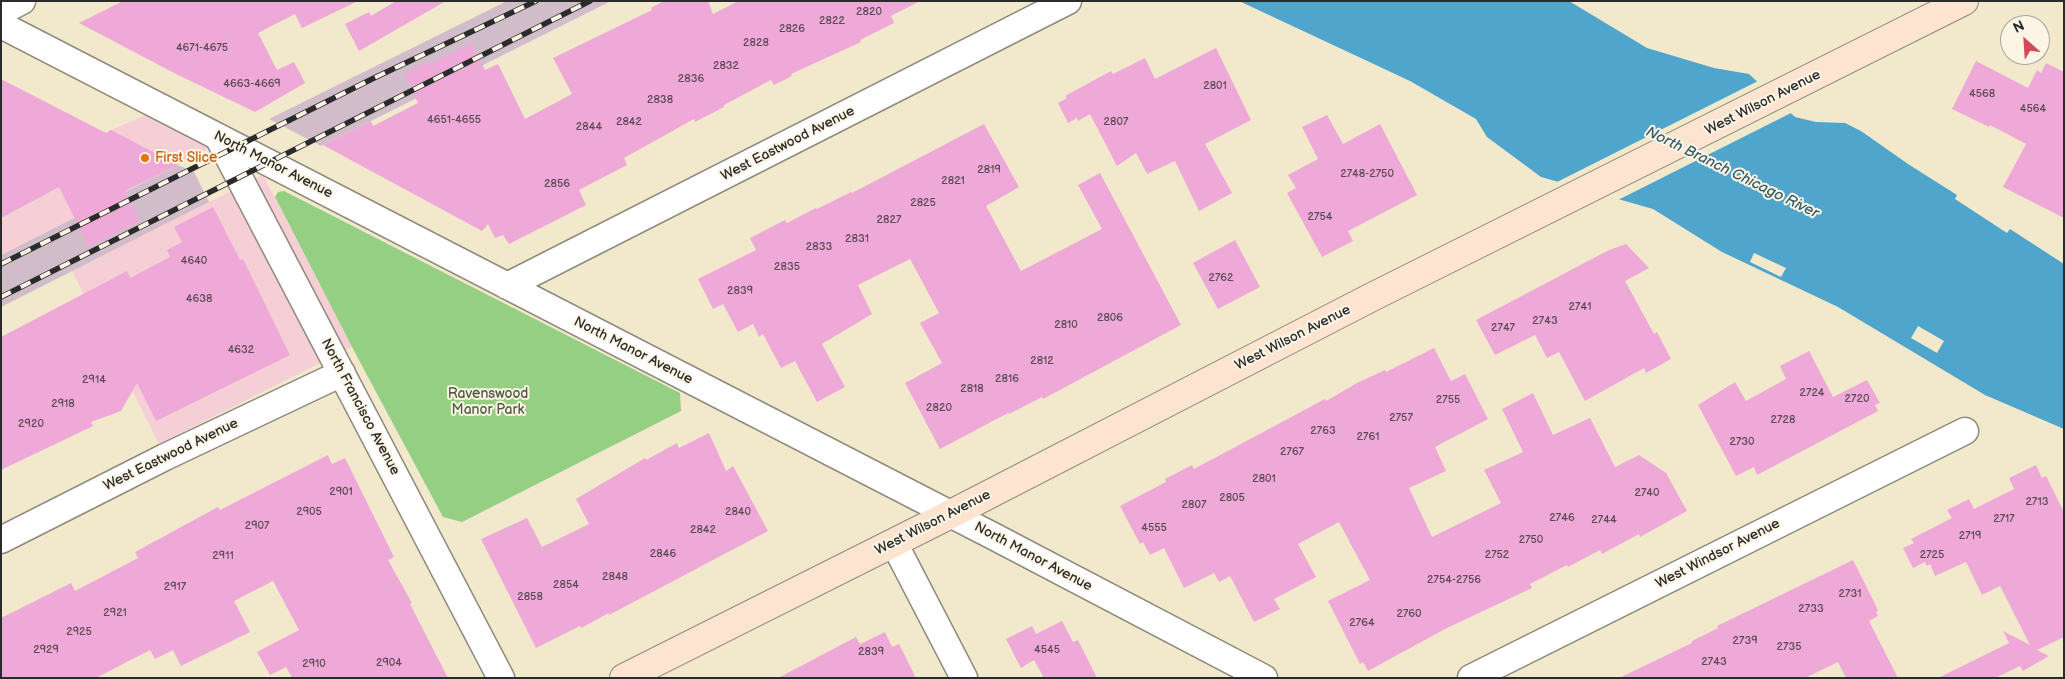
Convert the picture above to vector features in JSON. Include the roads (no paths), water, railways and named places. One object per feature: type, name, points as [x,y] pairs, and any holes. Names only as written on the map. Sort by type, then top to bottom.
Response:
[{"type":"street","points":[[1,12],[22,1]]},
{"type":"street","name":"West Eastwood Avenue","points":[[507,286],[1068,1]]},
{"type":"street","name":"West Wilson Avenue","points":[[624,678],[951,514],[1363,302],[1567,202],[1964,1]]},
{"type":"street","name":"North Manor Avenue","points":[[1,25],[951,514],[1264,678]]},
{"type":"street","name":"North Francisco Avenue","points":[[218,137],[501,678]]},
{"type":"street","name":"West Eastwood Avenue","points":[[1,540],[165,457],[342,372]]},
{"type":"street","name":"West Windsor Avenue","points":[[1471,678],[1965,431]]},
{"type":"street","points":[[894,543],[964,678]]},
{"type":"water","name":"North Branch Chicago River","points":[[1239,1],[1569,1],[1647,48],[1714,68],[1749,74],[1795,117],[1816,122],[1845,123],[1861,131],[1957,195],[1955,199],[2007,233],[2010,229],[2064,264],[2064,429],[1985,395],[1838,307],[1722,252],[1653,209],[1541,177],[1487,137],[1476,119],[1410,81]]},
{"type":"railway","points":[[1,264],[374,78],[536,1]]},
{"type":"railway","points":[[1,297],[590,1]]},
{"type":"place","name":"First Slice","points":[[145,158]]},
{"type":"park label","name":"Ravenswood Manor Park","points":[[488,402]]}]
